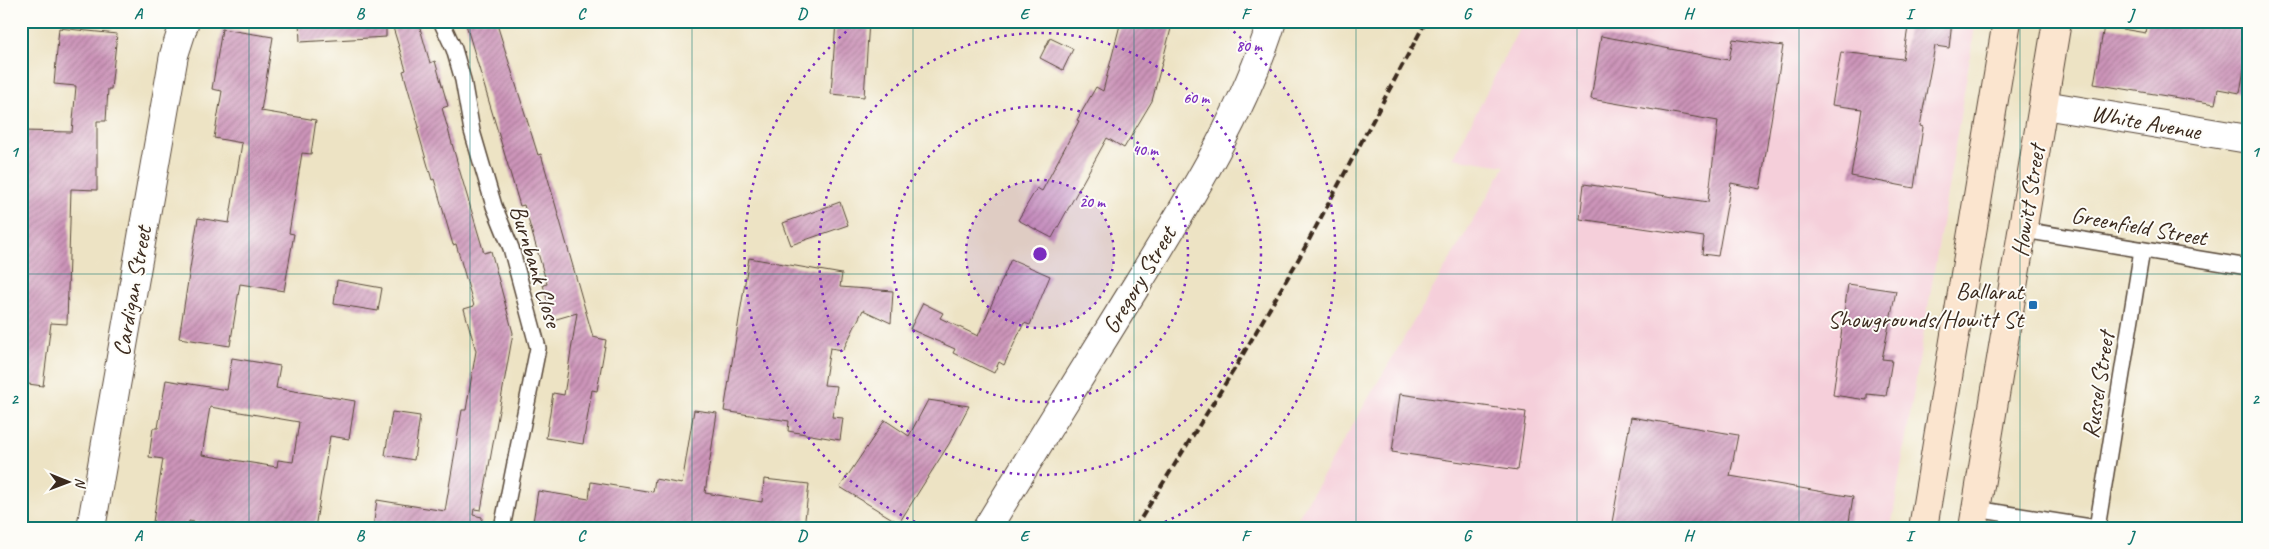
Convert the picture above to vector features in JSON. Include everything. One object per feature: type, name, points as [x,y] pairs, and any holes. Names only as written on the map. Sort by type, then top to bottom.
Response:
[{"type":"main road","name":"Howitt Street","points":[[1923,528],[2007,21]]},
{"type":"main road","name":"Howitt Street","points":[[1974,518],[2057,21]]},
{"type":"street","name":"Cardigan Street","points":[[173,21],[174,55]]},
{"type":"street","name":"Cardigan Street","points":[[91,528],[174,55],[185,21]]},
{"type":"street","name":"Gregory Street","points":[[987,528],[1166,238],[1218,146],[1253,77],[1272,21]]},
{"type":"street","name":"White Avenue","points":[[2044,105],[2248,139]]},
{"type":"lane","name":"Burnbank Close","points":[[441,21],[454,49],[463,80],[472,130],[494,206],[511,248],[538,348],[502,528]]},
{"type":"lane","name":"Greenfield Street","points":[[2023,230],[2248,266]]},
{"type":"lane","name":"Russel Street","points":[[2097,528],[2142,250]]},
{"type":"lane","points":[[1974,518],[2097,528]]},
{"type":"shaded area","points":[[1523,21],[1976,21],[1891,528],[1292,528],[1505,166],[1453,158]]},
{"type":"building","points":[[299,21],[386,21],[386,37],[300,42]]},
{"type":"building","points":[[391,21],[418,21],[430,63],[435,61],[448,106],[442,108],[460,172],[484,253],[491,251],[513,333],[481,510],[474,509],[473,515],[482,517],[481,528],[373,528],[377,500],[445,511],[462,410],[466,410],[476,351],[464,309],[474,306],[456,244],[453,245],[434,179],[432,180],[403,71],[406,70]]},
{"type":"building","points":[[465,21],[496,21],[538,155],[541,154],[593,337],[606,340],[597,391],[592,390],[583,444],[546,438],[553,393],[564,395],[577,313],[553,320],[543,285],[547,284],[524,205],[520,206]]},
{"type":"building","points":[[836,21],[869,21],[864,97],[831,94]]},
{"type":"building","points":[[1121,21],[1173,21],[1152,101],[1124,148],[1107,138],[1052,238],[1018,220],[1037,188],[1042,191],[1079,121],[1077,120],[1096,87],[1103,91]]},
{"type":"building","points":[[1909,21],[1952,21],[1949,48],[1935,46],[1920,126],[1923,127],[1914,188],[1851,176],[1862,109],[1832,105],[1841,52],[1903,59]]},
{"type":"building","points":[[2148,21],[2248,21],[2248,44],[2240,93],[2218,89],[2215,104],[2094,84],[2104,26],[2146,33]]},
{"type":"building","points":[[59,28],[117,34],[111,89],[108,89],[106,121],[97,121],[97,190],[71,189],[67,324],[51,323],[43,386],[21,383],[21,286],[25,286],[29,207],[21,207],[21,131],[72,132],[76,86],[54,84]]},
{"type":"building","points":[[222,29],[273,37],[261,111],[316,120],[311,154],[302,153],[289,233],[294,234],[284,291],[240,284],[230,346],[179,338],[198,218],[229,223],[242,143],[214,138],[222,91],[212,89]]},
{"type":"building","points":[[1601,36],[1729,60],[1733,39],[1783,46],[1760,189],[1731,183],[1718,256],[1702,254],[1704,237],[1580,219],[1584,184],[1708,202],[1718,121],[1591,99]]},
{"type":"building","points":[[1050,38],[1073,49],[1063,70],[1040,58]]},
{"type":"building","points":[[840,202],[848,225],[791,245],[783,223]]},
{"type":"building","points":[[749,258],[842,274],[840,287],[893,291],[891,323],[863,310],[843,350],[830,348],[824,385],[837,386],[832,417],[843,418],[840,440],[788,431],[789,421],[724,411]]},
{"type":"building","points":[[1011,259],[1050,276],[1030,325],[1024,323],[1004,365],[999,362],[994,373],[953,353],[955,349],[910,329],[923,303],[943,313],[940,318],[978,336]]},
{"type":"building","points":[[337,280],[382,288],[378,311],[334,304]]},
{"type":"building","points":[[1848,284],[1896,291],[1882,359],[1892,360],[1886,396],[1867,394],[1867,400],[1833,395]]},
{"type":"building","points":[[232,358],[280,366],[276,388],[355,401],[349,439],[330,436],[315,528],[228,528],[189,521],[188,528],[152,528],[163,459],[149,457],[153,428],[158,428],[166,380],[227,390]],"holes":[[[210,407],[299,422],[293,462],[278,460],[277,467],[202,455]]]},
{"type":"building","points":[[1400,394],[1526,412],[1518,470],[1392,452]]},
{"type":"building","points":[[928,400],[969,406],[949,444],[899,523],[840,487],[885,420],[909,436]]},
{"type":"building","points":[[694,410],[717,413],[705,493],[762,502],[764,479],[809,484],[804,528],[532,528],[538,491],[589,499],[591,482],[653,492],[655,479],[682,484]]},
{"type":"building","points":[[392,412],[420,416],[414,460],[385,455]]},
{"type":"building","points":[[1631,417],[1738,435],[1730,476],[1853,497],[1848,528],[1611,528]]},
{"type":"railway","points":[[1135,528],[1235,368],[1302,253],[1426,21]]},
{"type":"place","name":"Ballarat Showgrounds/Howitt St","points":[[2033,305]]}]
